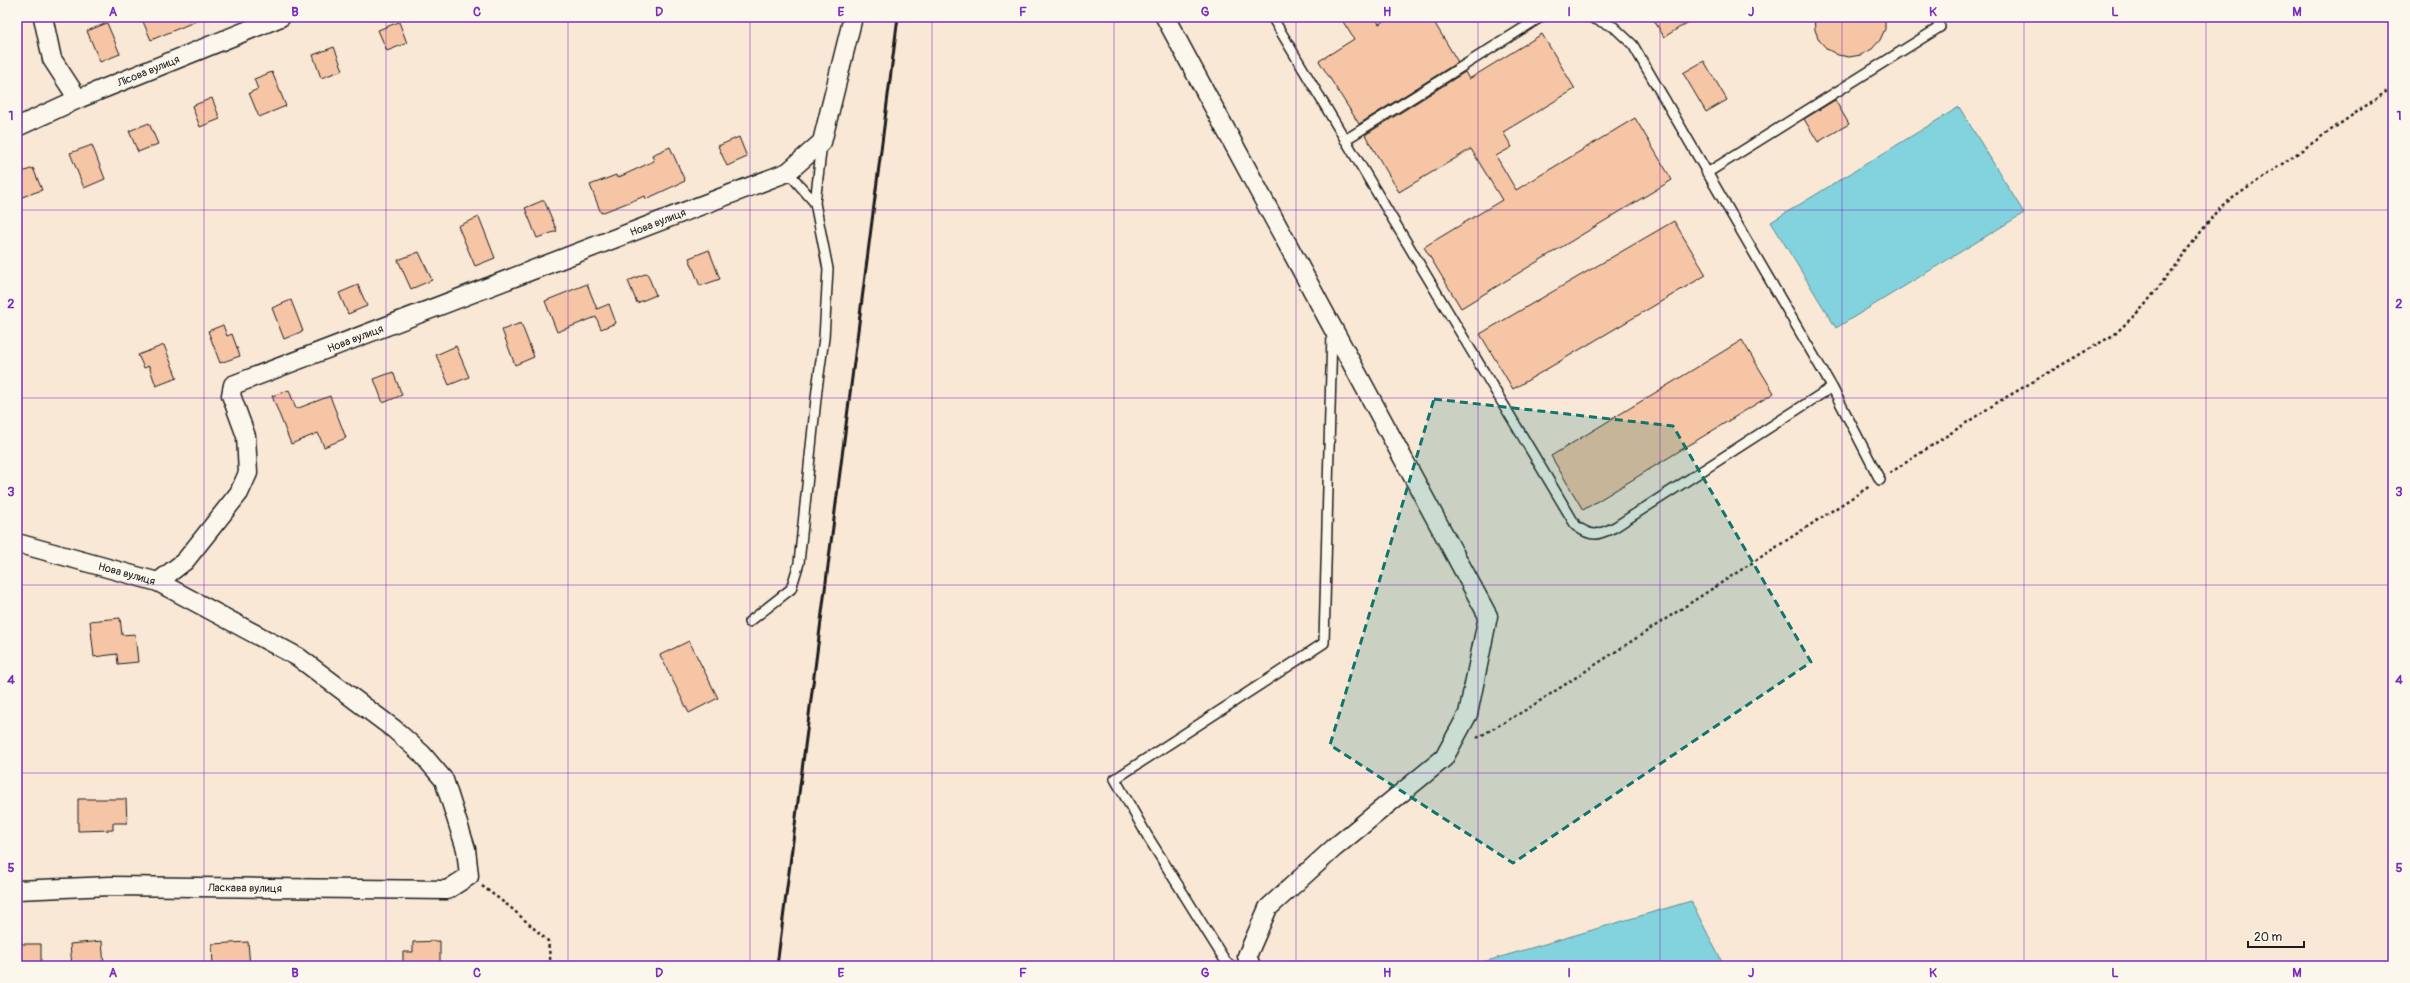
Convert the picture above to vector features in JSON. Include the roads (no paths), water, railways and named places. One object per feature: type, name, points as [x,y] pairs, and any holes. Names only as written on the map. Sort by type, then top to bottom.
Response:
[{"type":"street","points":[[43,17],[52,59],[78,99]]},
{"type":"street","name":"Лісова вулиця","points":[[17,127],[78,99],[282,17]]},
{"type":"street","points":[[822,142],[854,17]]},
{"type":"street","points":[[1165,17],[1488,616],[1468,714],[1444,758],[1334,848],[1268,908],[1248,956],[1250,966]]},
{"type":"street","name":"Нова вулиця","points":[[17,543],[158,582],[185,561],[239,493],[248,473],[246,436],[231,395],[234,385],[788,172],[822,142]]},
{"type":"street","name":"Ласкава вулиця","points":[[17,890],[118,886],[447,890],[469,876],[466,849],[444,780],[422,754],[394,729],[298,657],[158,582]]},
{"type":"lane","points":[[1272,17],[1576,526],[1588,534],[1599,535],[1616,527],[1832,387]]},
{"type":"lane","points":[[1345,140],[1541,17]]},
{"type":"lane","points":[[1590,17],[1614,27],[1632,45],[1832,387],[1880,480]]},
{"type":"lane","points":[[1707,173],[1940,27],[1934,17]]},
{"type":"lane","points":[[749,622],[791,589],[799,563],[817,389],[824,338],[828,269],[815,203],[822,142]]},
{"type":"lane","points":[[788,172],[815,203]]},
{"type":"lane","points":[[1232,966],[1226,962],[1197,916],[1115,779],[1324,643],[1332,327]]},
{"type":"water","points":[[1959,107],[2024,213],[1836,328],[1771,222]]},
{"type":"water","points":[[1691,901],[1724,966],[1470,966]]},
{"type":"railway","points":[[777,966],[898,17]]}]
